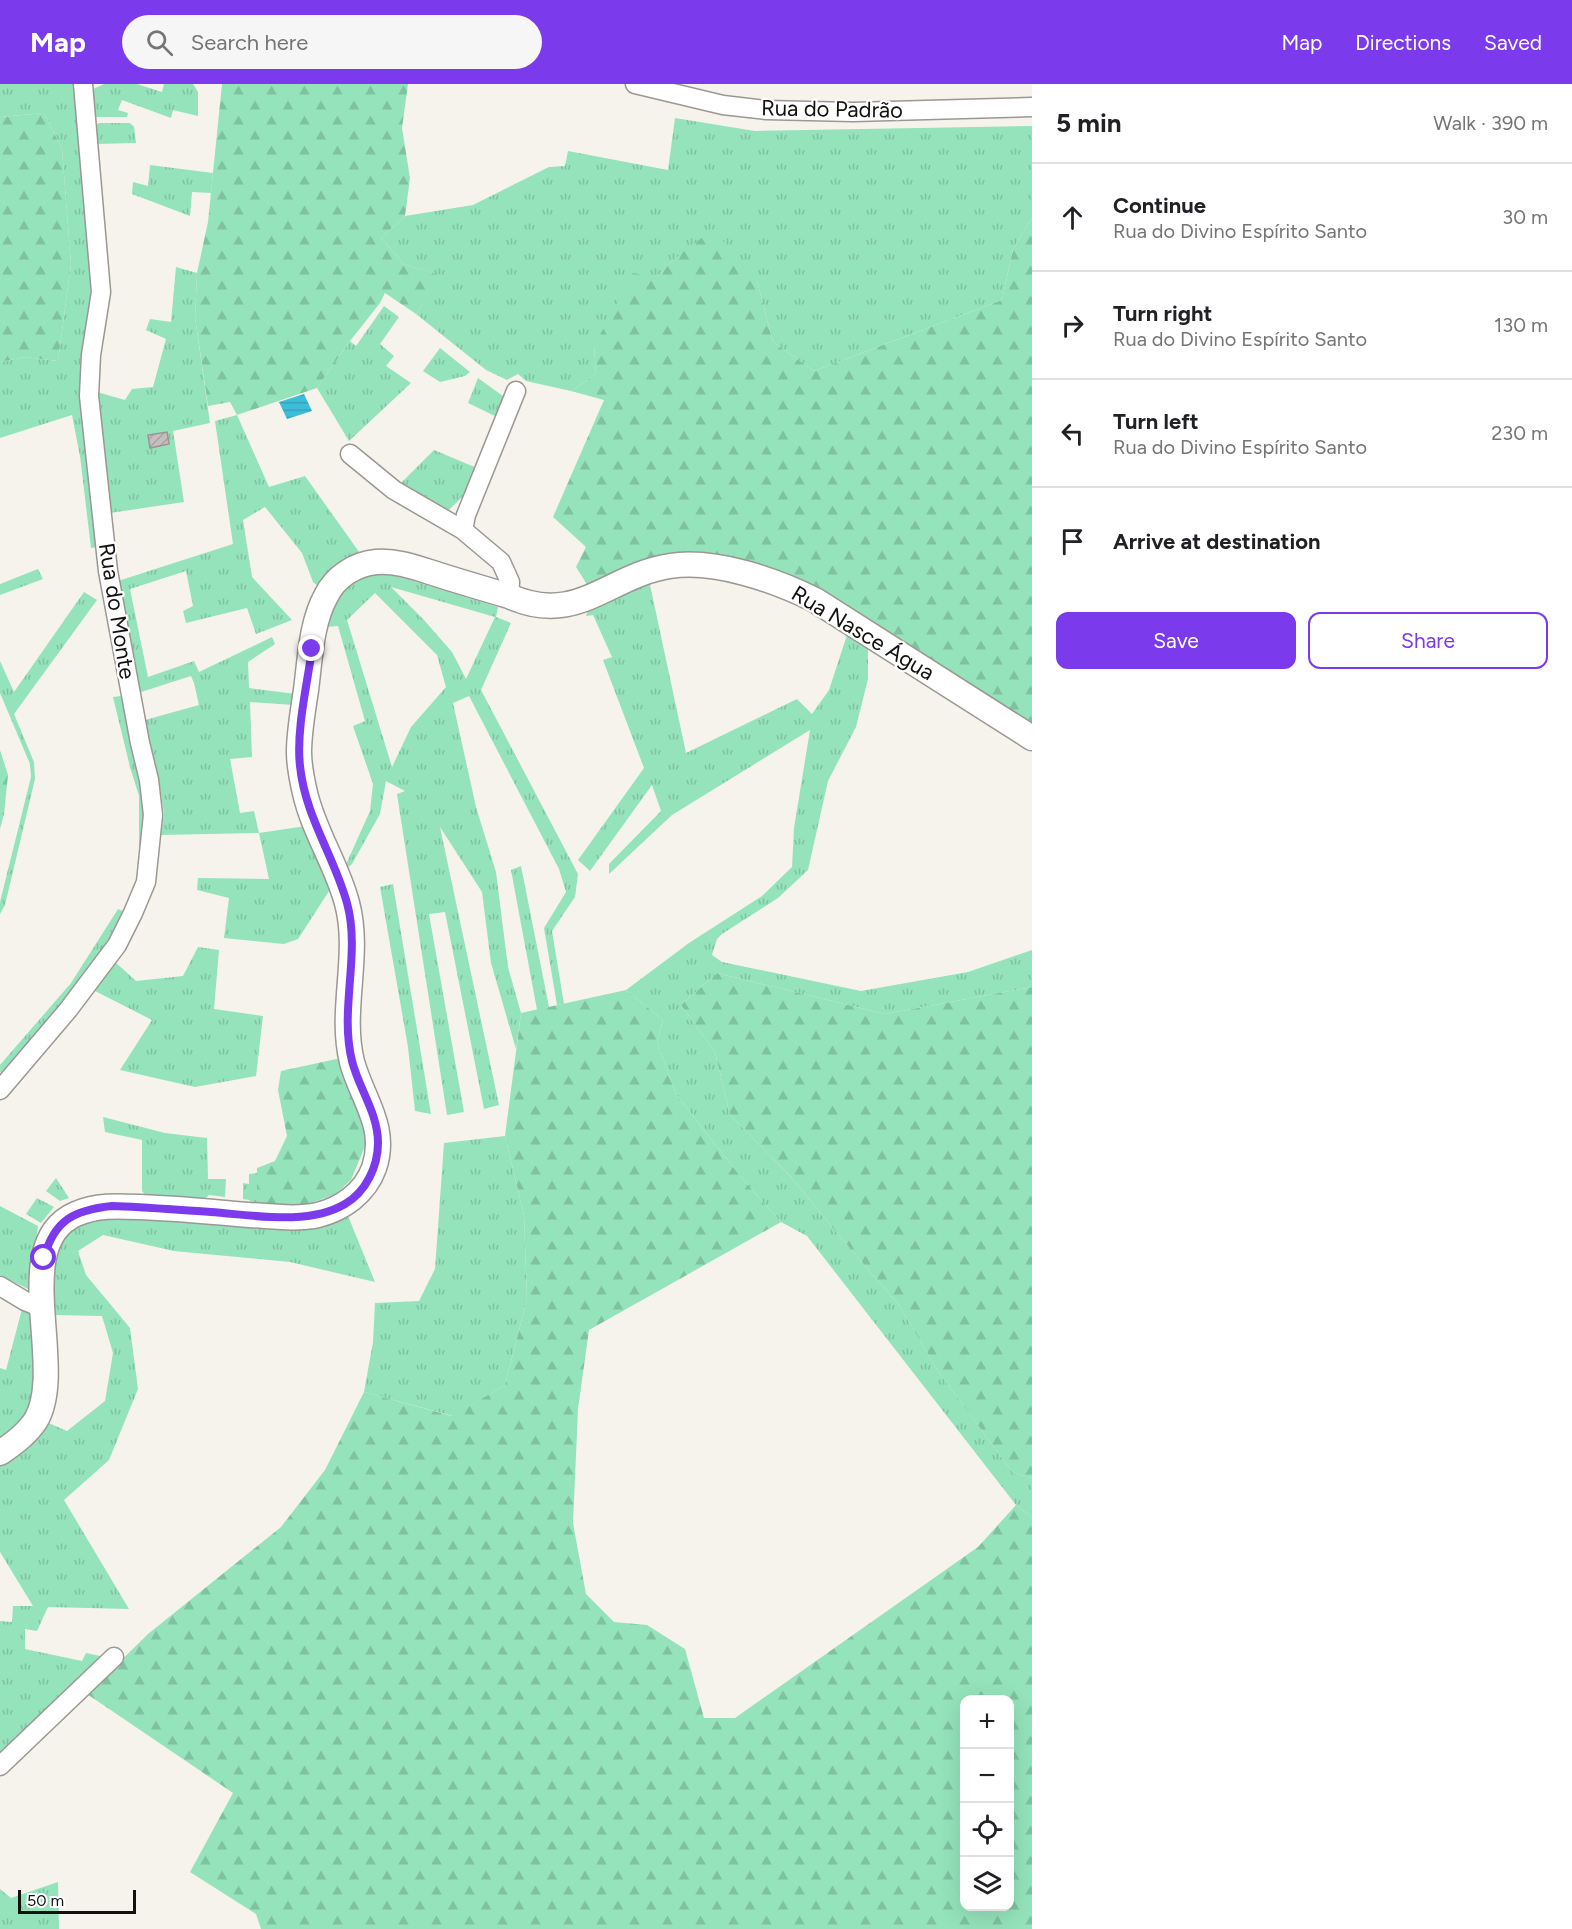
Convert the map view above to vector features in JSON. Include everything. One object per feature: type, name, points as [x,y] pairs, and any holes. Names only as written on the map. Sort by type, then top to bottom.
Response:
[{"type":"main road","name":"Rua Nasce Água","points":[[0,1453],[30,1429],[44,1401],[46,1391],[42,1308],[43,1270],[48,1244],[61,1223],[80,1212],[112,1206],[271,1216],[318,1215],[346,1204],[355,1197],[374,1168],[378,1142],[373,1113],[357,1077],[349,1042],[351,927],[347,904],[308,806],[300,766],[300,738],[317,618],[326,595],[338,580],[354,568],[378,562],[390,562],[509,596],[526,604],[545,606],[564,606],[593,596],[643,573],[669,566],[701,565],[742,573],[787,587],[815,600],[1032,738]]},
{"type":"street","name":"Rua do Monte","points":[[0,1090],[68,1010],[117,945],[146,882],[153,815],[149,780],[108,571],[89,396],[91,355],[102,292],[83,84]]},
{"type":"street","name":"Rua do Padrão","points":[[635,84],[723,105],[765,110],[853,112],[1032,107]]},
{"type":"street","points":[[463,530],[466,515],[516,391]]},
{"type":"street","points":[[350,454],[394,490],[463,530],[501,562],[510,582],[509,596]]},
{"type":"street","points":[[0,1286],[42,1308]]},
{"type":"street","points":[[0,1766],[114,1657]]},
{"type":"green space","points":[[0,84],[74,84],[89,249],[91,302],[80,364],[80,389],[99,547],[91,548],[80,456],[72,415],[0,438],[0,362],[25,357],[58,361],[71,264],[62,149],[44,113],[0,117]]},
{"type":"green space","points":[[104,84],[137,84],[162,92],[164,84],[193,84],[198,92],[198,116],[173,110],[171,118],[122,100],[118,110],[128,113],[127,117],[93,117],[91,90]]},
{"type":"green space","points":[[222,84],[408,84],[402,128],[410,178],[405,216],[381,238],[404,264],[442,276],[416,314],[385,293],[317,388],[237,415],[230,402],[208,406],[195,317],[197,273],[208,222]]},
{"type":"green space","points":[[44,113],[62,149],[71,264],[58,361],[25,357],[0,362],[0,117]]},
{"type":"green space","points":[[675,118],[755,131],[1032,126],[1032,218],[1013,249],[1002,300],[814,371],[773,342],[757,281],[673,260],[594,346],[596,374],[571,391],[526,381],[518,374],[507,380],[486,370],[416,314],[441,276],[404,264],[381,238],[405,216],[473,205],[549,167],[565,166],[568,151],[668,170]]},
{"type":"green space","points":[[99,123],[130,123],[134,127],[136,143],[96,144],[94,126]]},
{"type":"green space","points":[[150,165],[213,173],[211,193],[192,192],[190,216],[132,194],[133,182],[148,186]]},
{"type":"green space","points":[[1032,218],[1032,729],[711,557],[588,586],[576,567],[586,547],[553,517],[604,400],[571,391],[596,374],[594,346],[633,273],[657,277],[673,260],[713,229],[757,281],[773,342],[814,371],[1002,300],[1013,249]]},
{"type":"green space","points":[[176,267],[197,273],[195,317],[210,423],[173,431],[184,502],[110,513],[97,392],[125,400],[132,389],[153,387],[166,339],[146,330],[150,319],[171,322]],"holes":[[[167,432],[169,444],[150,447],[148,435]]]},
{"type":"green space","points":[[384,306],[399,317],[380,344],[394,356],[386,366],[411,383],[349,441],[317,388],[350,341],[356,346]]},
{"type":"green space","points":[[440,348],[470,372],[465,376],[440,382],[423,371]]},
{"type":"green space","points":[[478,378],[507,399],[499,418],[468,403]]},
{"type":"green space","points":[[237,415],[269,487],[305,476],[362,556],[319,587],[313,582],[302,553],[265,507],[243,520],[252,577],[292,620],[256,634],[247,608],[186,623],[183,611],[193,606],[186,571],[130,589],[148,677],[194,661],[199,672],[272,637],[275,644],[248,662],[249,688],[296,694],[294,705],[250,702],[252,757],[230,759],[240,813],[254,811],[259,833],[161,835],[164,814],[145,720],[199,705],[191,676],[138,693],[118,581],[233,544],[215,421]]},
{"type":"green space","points":[[434,450],[477,468],[466,493],[449,510],[399,485]]},
{"type":"green space","points":[[38,569],[43,579],[0,595],[0,584]]},
{"type":"green space","points":[[387,573],[498,607],[496,617],[511,623],[481,690],[578,874],[575,897],[552,931],[564,1004],[557,1005],[544,928],[566,892],[559,869],[469,696],[453,703],[476,807],[496,872],[508,967],[521,1013],[516,1049],[491,963],[482,892],[440,827],[499,1105],[484,1109],[445,912],[429,914],[464,1112],[447,1115],[397,794],[405,791],[386,781],[380,814],[352,864],[343,871],[370,811],[373,784],[353,726],[365,721],[338,626],[326,627],[329,615],[339,596],[355,583]],"holes":[[[391,587],[495,617],[466,679],[452,652]],[[375,593],[437,655],[446,687],[411,727],[392,767],[347,620]]]},
{"type":"green space","points":[[649,580],[686,753],[797,699],[812,714],[829,690],[847,635],[857,634],[868,642],[868,679],[856,727],[828,781],[808,870],[778,898],[722,934],[717,939],[712,955],[722,962],[861,991],[968,972],[1032,950],[1032,987],[885,1014],[717,973],[681,1005],[715,1052],[730,1115],[791,1177],[899,1305],[938,1371],[1013,1473],[1032,1478],[1032,1517],[1016,1505],[807,1236],[781,1222],[740,1176],[676,1094],[657,1042],[663,1020],[626,990],[689,943],[762,896],[792,867],[794,828],[810,730],[672,815],[609,874],[609,864],[661,811],[652,785],[590,871],[578,860],[644,768],[603,660],[612,657],[593,615],[586,616],[589,607]]},
{"type":"green space","points":[[84,592],[97,600],[14,714],[34,762],[35,779],[5,905],[0,914],[0,902],[31,777],[30,764],[0,693],[0,661],[14,692]]},
{"type":"green space","points":[[121,696],[144,798],[144,861],[139,860],[139,796],[113,697]]},
{"type":"green space","points":[[0,750],[8,775],[0,829]]},
{"type":"green space","points":[[306,826],[333,885],[298,939],[284,944],[224,938],[229,898],[197,890],[198,878],[269,879],[259,833]]},
{"type":"green space","points":[[521,866],[549,1007],[537,1010],[511,870]]},
{"type":"green space","points":[[393,884],[431,1114],[415,1111],[408,1047],[380,887]]},
{"type":"green space","points":[[118,909],[125,912],[85,977],[3,1074],[0,1072],[0,1065],[71,983]]},
{"type":"green space","points":[[198,947],[219,950],[214,1009],[263,1016],[256,1076],[195,1087],[120,1070],[152,1020],[95,991],[114,961],[136,981],[183,976]]},
{"type":"green space","points":[[717,973],[885,1014],[1032,987],[1032,1478],[1013,1473],[938,1371],[899,1305],[791,1177],[730,1115],[715,1052],[681,1005]]},
{"type":"green space","points":[[626,990],[663,1020],[657,1042],[676,1094],[740,1176],[781,1222],[589,1330],[578,1409],[573,1523],[586,1594],[614,1622],[647,1625],[685,1649],[704,1718],[735,1718],[978,1547],[1016,1505],[1032,1517],[1032,1929],[261,1929],[256,1914],[190,1872],[233,1793],[87,1694],[148,1634],[281,1527],[325,1470],[364,1392],[452,1416],[505,1385],[527,1299],[524,1215],[505,1136],[521,1013]]},
{"type":"green space","points":[[341,1058],[361,1112],[366,1144],[351,1180],[336,1194],[294,1209],[257,1207],[257,1168],[275,1161],[287,1136],[278,1090],[281,1071]]},
{"type":"green space","points":[[103,1117],[165,1133],[207,1138],[208,1179],[226,1179],[225,1197],[209,1195],[199,1204],[151,1202],[142,1191],[142,1140],[105,1132]]},
{"type":"green space","points":[[505,1136],[524,1215],[527,1299],[505,1385],[453,1416],[364,1392],[373,1342],[375,1303],[419,1301],[435,1269],[444,1143]]},
{"type":"green space","points":[[257,1173],[257,1207],[249,1200],[243,1199],[243,1183],[249,1184],[249,1174]]},
{"type":"green space","points":[[56,1178],[69,1198],[60,1201],[46,1191]]},
{"type":"green space","points":[[37,1198],[54,1207],[41,1223],[26,1214]]},
{"type":"green space","points":[[0,1206],[38,1226],[30,1290],[0,1275]]},
{"type":"green space","points":[[118,1214],[310,1228],[348,1216],[375,1282],[290,1262],[174,1251],[103,1235],[78,1251],[86,1275],[130,1328],[138,1389],[109,1460],[64,1500],[129,1609],[48,1607],[37,1631],[25,1629],[25,1649],[82,1661],[86,1653],[105,1657],[0,1756],[0,1621],[12,1622],[13,1606],[33,1606],[0,1552],[0,1463],[44,1421],[67,1431],[105,1401],[113,1353],[102,1316],[52,1315],[51,1262],[66,1232],[88,1217]]},
{"type":"green space","points":[[22,1309],[35,1315],[36,1402],[17,1430],[0,1440],[0,1368],[6,1370]]},
{"type":"green space","points":[[58,1882],[59,1929],[0,1929],[0,1889],[11,1898]]},
{"type":"water","points":[[304,394],[312,411],[287,419],[279,402]]},
{"type":"building","points":[[167,432],[169,444],[150,448],[148,435]]},
{"type":"route","points":[[44,1258],[53,1233],[61,1223],[71,1216],[90,1209],[112,1206],[262,1215],[318,1215],[346,1204],[355,1197],[374,1168],[378,1142],[376,1128],[373,1113],[357,1077],[349,1042],[351,927],[347,904],[308,806],[300,766],[300,738],[312,649]]}]
